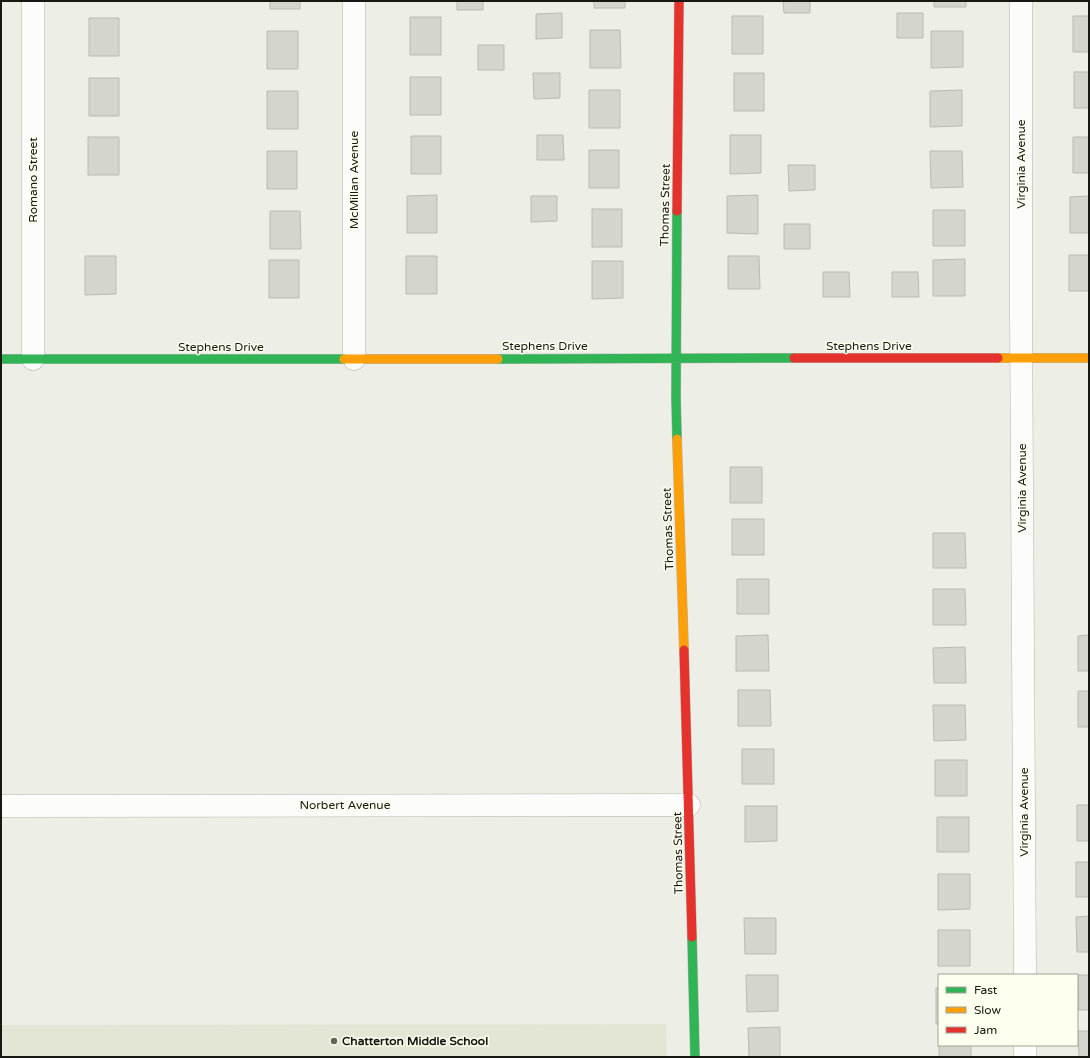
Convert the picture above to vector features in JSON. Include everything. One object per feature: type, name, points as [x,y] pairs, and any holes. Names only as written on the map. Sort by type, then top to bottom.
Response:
[{"type":"street","name":"Romano Street","points":[[33,1],[33,359]]},
{"type":"street","name":"McMillan Avenue","points":[[354,1],[354,359]]},
{"type":"street","name":"Thomas Street","points":[[679,1],[675,358],[689,805],[695,1057]]},
{"type":"street","name":"Virginia Avenue","points":[[1021,1],[1024,974]]},
{"type":"street","name":"Stephens Drive","points":[[1,359],[1089,358]]},
{"type":"street","name":"Norbert Avenue","points":[[1,806],[689,805]]},
{"type":"street","points":[[1025,1046],[1025,1057]]},
{"type":"shaded area","name":"Chatterton Middle School","points":[[666,1024],[667,1057],[1,1057],[1,1025]]},
{"type":"building","points":[[270,1],[300,1],[300,9],[270,9]]},
{"type":"building","points":[[457,1],[483,1],[483,10],[457,10]]},
{"type":"building","points":[[594,1],[625,1],[625,8],[594,8]]},
{"type":"building","points":[[783,1],[810,1],[810,13],[784,13]]},
{"type":"building","points":[[934,1],[966,1],[966,7],[934,7]]},
{"type":"building","points":[[562,13],[562,38],[536,39],[536,14]]},
{"type":"building","points":[[897,13],[923,13],[923,38],[897,38]]},
{"type":"building","points":[[732,16],[763,16],[763,54],[732,54]]},
{"type":"building","points":[[1073,16],[1089,16],[1089,52],[1073,52]]},
{"type":"building","points":[[410,17],[441,17],[441,55],[410,55]]},
{"type":"building","points":[[89,18],[119,18],[119,56],[89,56]]},
{"type":"building","points":[[590,30],[620,30],[621,68],[590,68]]},
{"type":"building","points":[[267,31],[298,31],[298,69],[267,69]]},
{"type":"building","points":[[931,31],[963,31],[963,67],[931,68]]},
{"type":"building","points":[[478,45],[504,45],[504,70],[478,70]]},
{"type":"building","points":[[1074,72],[1089,72],[1089,108],[1074,108]]},
{"type":"building","points":[[533,73],[560,73],[560,98],[534,99]]},
{"type":"building","points":[[734,73],[764,73],[764,111],[734,111]]},
{"type":"building","points":[[410,77],[441,77],[441,115],[410,115]]},
{"type":"building","points":[[89,78],[119,78],[119,116],[89,116]]},
{"type":"building","points":[[589,90],[620,90],[620,128],[589,128]]},
{"type":"building","points":[[962,90],[962,126],[930,127],[930,91]]},
{"type":"building","points":[[267,91],[298,91],[298,129],[267,129]]},
{"type":"building","points":[[537,135],[563,135],[564,160],[537,160]]},
{"type":"building","points":[[730,135],[761,135],[761,173],[730,174]]},
{"type":"building","points":[[411,136],[441,136],[441,174],[411,174]]},
{"type":"building","points":[[88,137],[119,137],[119,175],[88,175]]},
{"type":"building","points":[[1073,137],[1089,137],[1089,173],[1073,173]]},
{"type":"building","points":[[589,150],[619,150],[619,188],[589,188]]},
{"type":"building","points":[[267,151],[297,151],[297,189],[267,189]]},
{"type":"building","points":[[930,151],[962,151],[963,187],[931,188]]},
{"type":"building","points":[[788,165],[815,165],[815,190],[789,191]]},
{"type":"building","points":[[437,195],[437,233],[407,233],[407,196]]},
{"type":"building","points":[[758,195],[758,234],[727,233],[727,196]]},
{"type":"building","points":[[531,196],[557,196],[557,221],[531,222]]},
{"type":"building","points":[[1089,196],[1089,233],[1070,233],[1070,197]]},
{"type":"building","points":[[592,209],[622,209],[622,247],[592,247]]},
{"type":"building","points":[[933,210],[965,210],[965,246],[933,246]]},
{"type":"building","points":[[270,211],[300,211],[301,249],[270,249]]},
{"type":"building","points":[[784,224],[810,224],[810,249],[784,249]]},
{"type":"building","points":[[1069,255],[1089,255],[1089,291],[1069,291]]},
{"type":"building","points":[[85,256],[116,256],[116,294],[85,295]]},
{"type":"building","points":[[406,256],[437,256],[437,294],[406,294]]},
{"type":"building","points":[[728,256],[759,256],[760,289],[728,289]]},
{"type":"building","points":[[965,259],[965,296],[933,296],[933,260]]},
{"type":"building","points":[[269,260],[299,260],[299,298],[269,298]]},
{"type":"building","points":[[592,261],[623,261],[623,298],[592,299]]},
{"type":"building","points":[[823,272],[849,272],[850,297],[823,297]]},
{"type":"building","points":[[892,272],[918,272],[919,297],[892,297]]},
{"type":"building","points":[[730,467],[762,467],[762,503],[730,503]]},
{"type":"building","points":[[732,519],[764,519],[764,555],[732,555]]},
{"type":"building","points":[[933,533],[965,533],[966,568],[933,568]]},
{"type":"building","points":[[737,579],[769,579],[769,614],[737,614]]},
{"type":"building","points":[[933,589],[965,589],[966,625],[933,625]]},
{"type":"building","points":[[768,635],[769,671],[736,671],[736,636]]},
{"type":"building","points":[[1089,635],[1089,671],[1078,671],[1078,636]]},
{"type":"building","points":[[965,647],[966,683],[934,683],[933,648]]},
{"type":"building","points":[[738,690],[770,690],[771,726],[738,726]]},
{"type":"building","points":[[1078,691],[1089,691],[1089,727],[1078,727]]},
{"type":"building","points":[[933,705],[965,705],[966,740],[934,741]]},
{"type":"building","points":[[742,749],[774,749],[774,784],[742,784]]},
{"type":"building","points":[[935,760],[967,760],[967,796],[935,796]]},
{"type":"building","points":[[1077,805],[1089,805],[1089,841],[1077,841]]},
{"type":"building","points":[[745,806],[777,806],[777,841],[745,842]]},
{"type":"building","points":[[937,817],[969,817],[969,852],[937,852]]},
{"type":"building","points":[[1076,862],[1089,862],[1089,897],[1076,897]]},
{"type":"building","points":[[938,874],[970,874],[970,909],[938,910]]},
{"type":"building","points":[[1089,916],[1089,952],[1077,952],[1076,917]]},
{"type":"building","points":[[744,918],[776,918],[776,954],[745,954]]},
{"type":"building","points":[[938,930],[970,930],[970,966],[938,966]]},
{"type":"building","points":[[746,975],[778,975],[778,1011],[747,1012]]},
{"type":"building","points":[[1078,975],[1089,975],[1089,1010],[1079,1010]]},
{"type":"building","points":[[936,988],[938,988],[938,1024],[936,1024]]},
{"type":"building","points":[[780,1027],[780,1057],[749,1057],[748,1028]]},
{"type":"building","points":[[1078,1031],[1089,1031],[1089,1057],[1079,1057]]},
{"type":"building","points":[[939,1046],[971,1046],[971,1057],[939,1057]]},
{"type":"traffic: fast","points":[[677,211],[677,439]]},
{"type":"traffic: fast","points":[[498,359],[794,358]]},
{"type":"traffic: fast","points":[[1,359],[344,359]]},
{"type":"traffic: fast","points":[[692,937],[695,1057]]},
{"type":"traffic: slow","points":[[998,358],[1089,358]]},
{"type":"traffic: slow","points":[[344,359],[498,359]]},
{"type":"traffic: slow","points":[[677,439],[684,650]]},
{"type":"traffic: jam","points":[[677,211],[679,1]]},
{"type":"traffic: jam","points":[[794,358],[998,358]]},
{"type":"traffic: jam","points":[[684,650],[692,937]]},
{"type":"place","name":"Chatterton Middle School","points":[[334,1041]]}]
